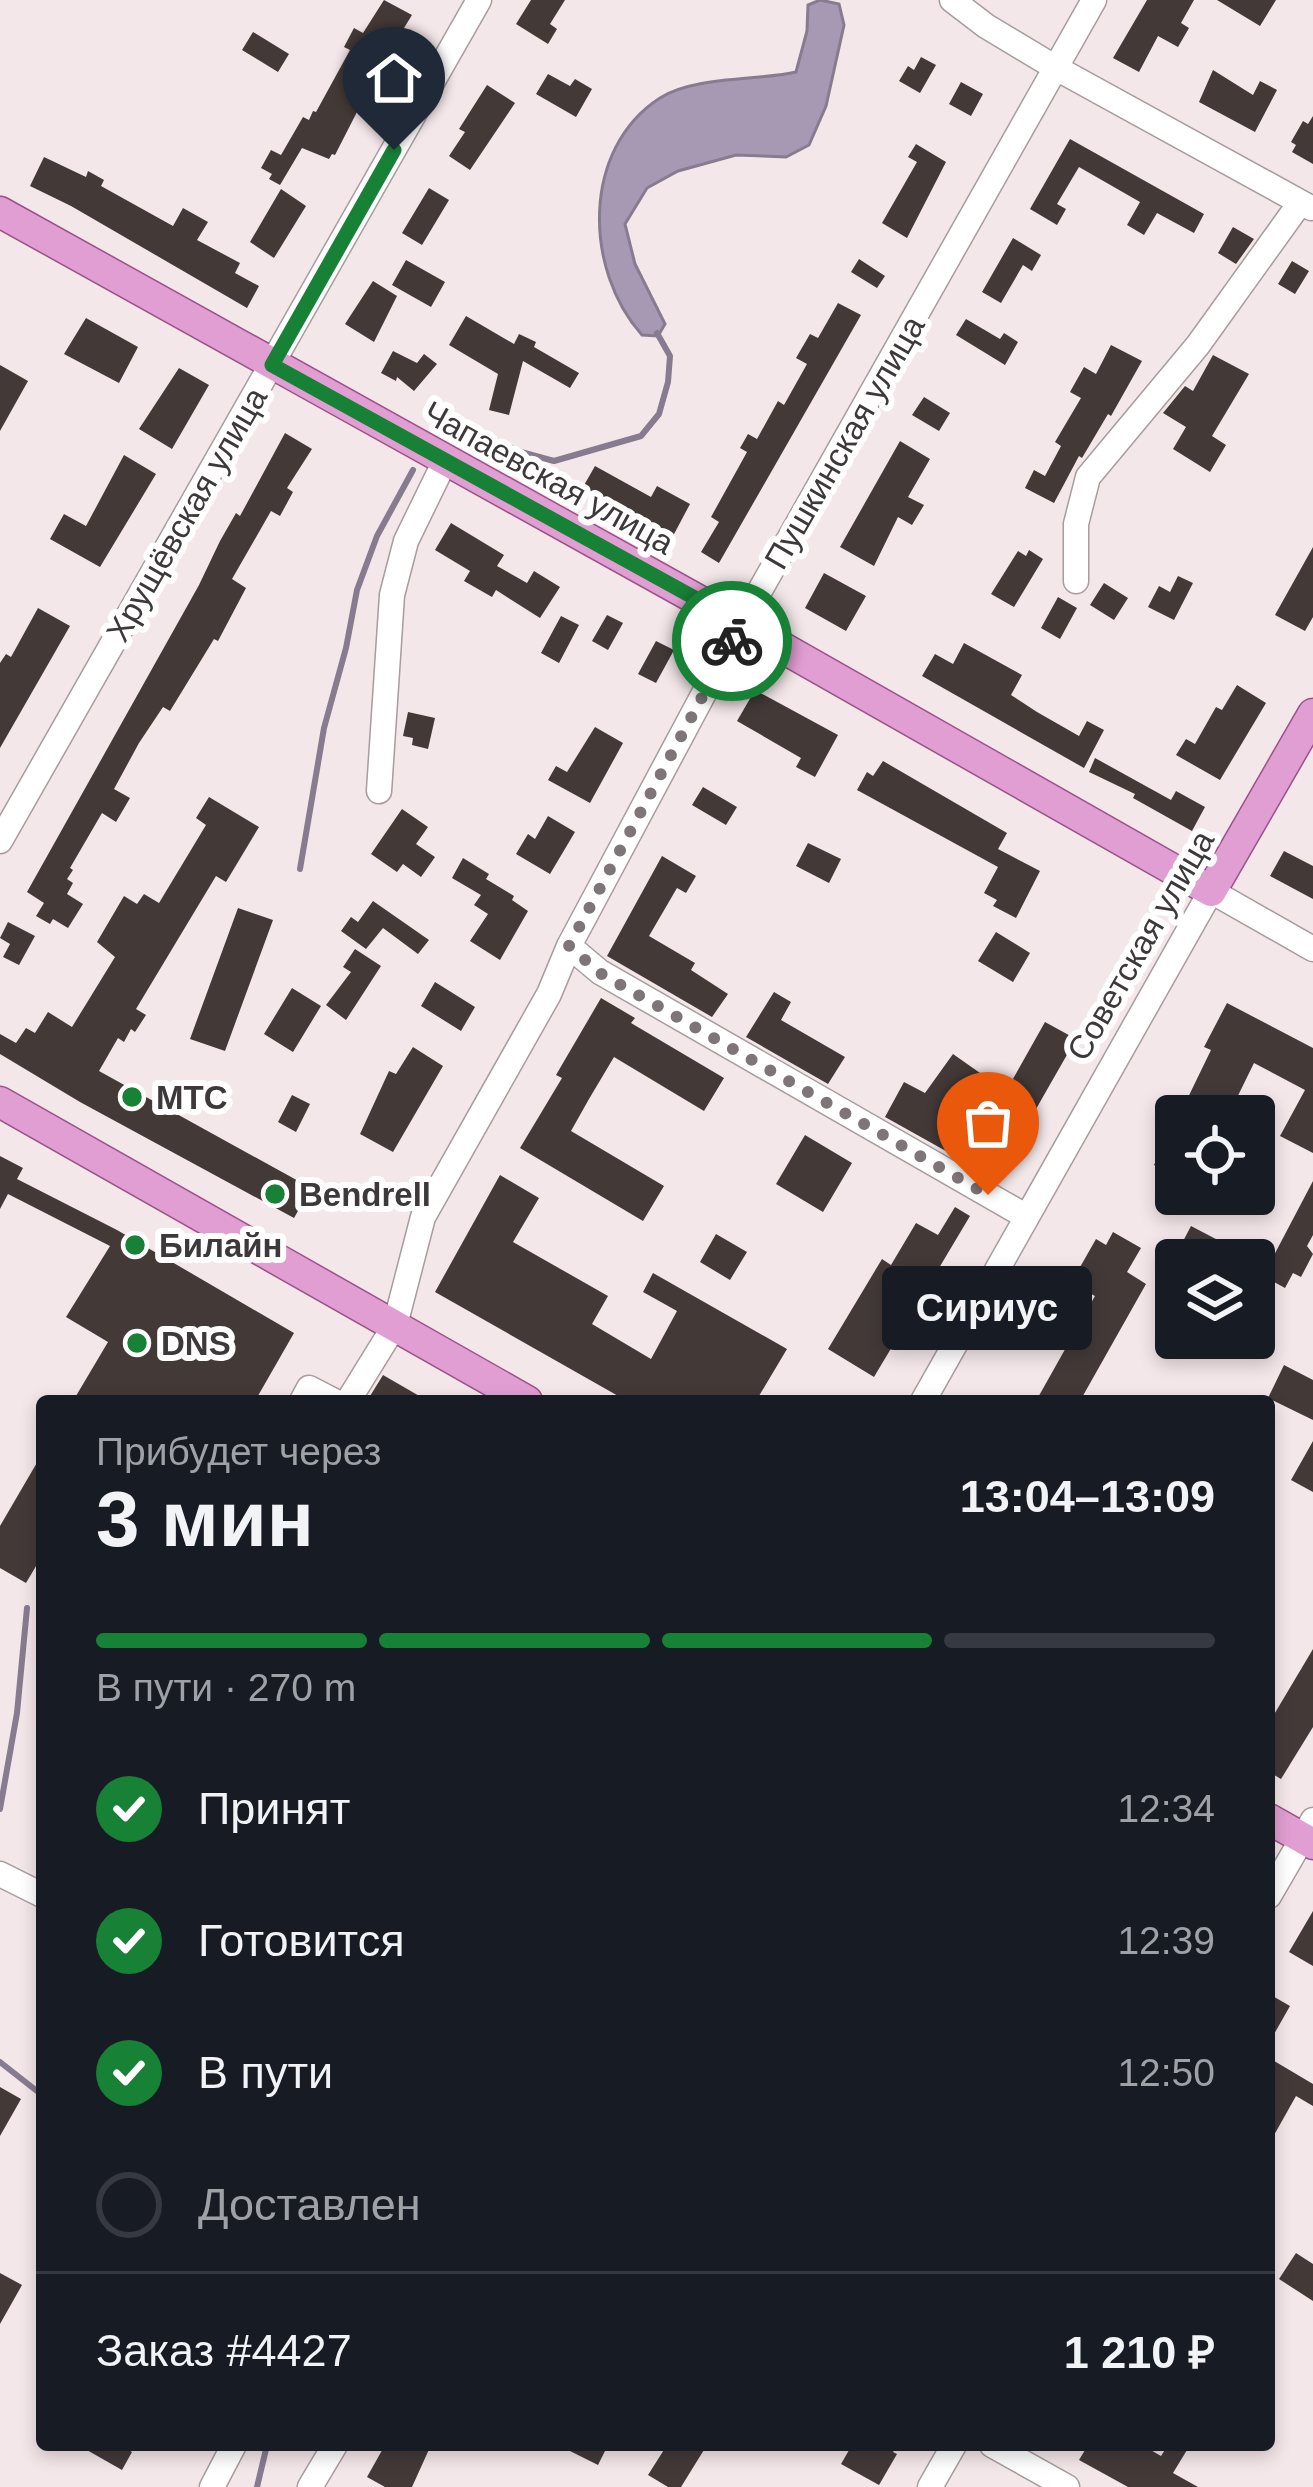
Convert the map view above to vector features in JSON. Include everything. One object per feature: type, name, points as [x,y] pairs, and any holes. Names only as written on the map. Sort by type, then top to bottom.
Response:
[{"type":"main road","name":"Чапаевская улица","points":[[0,212],[1211,891]]},
{"type":"main road","name":"Советская улица","points":[[1211,891],[1313,713]]},
{"type":"main road","points":[[0,1102],[517,1395]]},
{"type":"main road","points":[[1275,1822],[1310,1834]]},
{"type":"street","name":"Хрущёвская улица","points":[[0,841],[479,0]]},
{"type":"street","points":[[952,0],[1056,68],[1307,206],[1088,477],[1076,524],[1076,581]]},
{"type":"street","name":"Пушкинская улица","points":[[352,1395],[395,1325],[423,1217],[550,994],[569,946],[742,624],[1094,0]]},
{"type":"street","points":[[379,791],[392,595],[406,541],[445,461]]},
{"type":"street","name":"Чапаевская улица","points":[[1211,891],[1313,949]]},
{"type":"street","name":"Советская улица","points":[[926,1395],[1211,891]]},
{"type":"street","points":[[569,946],[600,973],[1027,1217]]},
{"type":"street","points":[[1275,1887],[1310,1834]]},
{"type":"street","points":[[0,1874],[36,1887]]},
{"type":"street","points":[[212,2487],[231,2451]]},
{"type":"street","points":[[310,2487],[331,2451]]},
{"type":"street","points":[[930,2487],[951,2451]]},
{"type":"street","points":[[1003,2451],[1067,2487]]},
{"type":"shaded area","points":[[820,0],[839,4],[844,25],[826,106],[809,145],[786,157],[736,155],[678,171],[647,188],[625,224],[635,264],[665,324],[658,336],[642,335],[609,278],[601,245],[604,178],[616,147],[634,120],[674,91],[708,82],[796,72],[808,5]]},
{"type":"building","points":[[384,0],[412,15],[335,155],[329,159],[302,148],[280,185],[269,179],[272,174],[261,168],[271,150],[281,155],[303,117],[309,120],[316,112],[350,50],[344,47],[354,28],[363,33]]},
{"type":"building","points":[[531,0],[565,0],[550,24],[557,29],[548,44],[516,24]]},
{"type":"building","points":[[1147,0],[1194,0],[1181,23],[1189,28],[1178,47],[1158,36],[1139,72],[1113,58]]},
{"type":"building","points":[[1217,0],[1276,0],[1260,26]]},
{"type":"building","points":[[253,32],[289,54],[278,72],[242,50]]},
{"type":"building","points":[[921,57],[936,65],[920,93],[899,81],[908,66],[914,70]]},
{"type":"building","points":[[1213,70],[1253,95],[1260,81],[1277,90],[1255,132],[1199,102]]},
{"type":"building","points":[[548,74],[570,86],[575,79],[592,89],[576,117],[536,94]]},
{"type":"building","points":[[961,82],[983,94],[971,116],[949,104]]},
{"type":"building","points":[[487,85],[515,103],[470,170],[449,156],[465,132],[459,129]]},
{"type":"building","points":[[1313,116],[1313,164],[1292,152],[1296,145],[1291,142],[1303,121],[1308,124]]},
{"type":"building","points":[[1070,139],[1204,214],[1194,233],[1157,213],[1144,235],[1127,225],[1140,202],[1079,167],[1057,204],[1066,209],[1057,225],[1030,209]]},
{"type":"building","points":[[916,144],[946,162],[907,238],[882,223],[917,162],[908,157]]},
{"type":"building","points":[[44,157],[86,177],[88,171],[104,180],[101,186],[173,226],[183,208],[208,222],[197,240],[240,263],[235,273],[259,286],[247,308],[30,186]]},
{"type":"building","points":[[429,188],[449,200],[422,245],[402,233]]},
{"type":"building","points":[[281,189],[306,206],[274,258],[250,242]]},
{"type":"building","points":[[1233,227],[1254,239],[1236,264],[1218,253]]},
{"type":"building","points":[[1013,238],[1041,255],[1032,271],[1023,265],[1001,303],[982,292]]},
{"type":"building","points":[[859,259],[885,276],[877,288],[851,272]]},
{"type":"building","points":[[406,260],[445,282],[431,307],[392,285]]},
{"type":"building","points":[[1292,261],[1309,271],[1295,294],[1278,284]]},
{"type":"building","points":[[373,281],[397,296],[374,342],[345,324]]},
{"type":"building","points":[[838,303],[861,315],[719,563],[701,552],[719,522],[711,517],[747,452],[740,448],[748,434],[757,439],[778,401],[784,405],[807,364],[796,358],[810,334],[818,338]]},
{"type":"building","points":[[466,316],[514,344],[519,334],[536,342],[534,347],[579,373],[570,388],[523,361],[509,415],[489,410],[498,374],[449,345]]},
{"type":"building","points":[[86,318],[138,347],[119,383],[64,354]]},
{"type":"building","points":[[966,319],[1000,339],[1004,333],[1018,342],[1005,365],[956,335]]},
{"type":"building","points":[[1111,345],[1142,361],[1054,503],[1025,488],[1034,470],[1045,476],[1061,446],[1055,442],[1081,398],[1070,392],[1084,367],[1096,374]]},
{"type":"building","points":[[393,351],[417,363],[424,354],[437,364],[414,391],[397,377],[396,381],[381,373]]},
{"type":"building","points":[[1213,355],[1249,374],[1212,436],[1226,445],[1210,472],[1173,449],[1186,427],[1163,413],[1185,386],[1193,391]]},
{"type":"building","points":[[0,365],[28,381],[0,431]]},
{"type":"building","points":[[179,368],[209,385],[172,449],[139,429]]},
{"type":"building","points":[[924,397],[950,413],[939,431],[912,415]]},
{"type":"building","points":[[285,433],[312,449],[287,488],[293,492],[280,516],[271,511],[232,579],[246,588],[218,641],[214,639],[170,711],[163,707],[114,789],[130,798],[116,822],[102,813],[70,868],[67,879],[73,883],[67,894],[83,904],[68,928],[53,919],[50,924],[36,916],[44,903],[27,892],[220,541],[236,513],[240,516]]},
{"type":"building","points":[[900,441],[930,459],[908,497],[924,505],[912,525],[898,517],[874,566],[840,547]]},
{"type":"building","points":[[124,455],[156,474],[100,567],[50,539],[64,514],[86,526]]},
{"type":"building","points":[[595,466],[651,497],[657,486],[690,504],[673,536],[583,487]]},
{"type":"building","points":[[451,523],[504,555],[497,566],[527,583],[534,571],[560,587],[540,618],[496,590],[492,597],[464,581],[470,571],[435,550]]},
{"type":"building","points":[[1313,547],[1313,617],[1305,631],[1275,615]]},
{"type":"building","points":[[1029,550],[1043,559],[1014,607],[991,594],[1018,551],[1026,556]]},
{"type":"building","points":[[824,573],[866,596],[846,631],[805,608]]},
{"type":"building","points":[[1178,576],[1193,583],[1174,620],[1148,607],[1159,586],[1170,592]]},
{"type":"building","points":[[1104,583],[1128,598],[1114,620],[1090,605]]},
{"type":"building","points":[[1058,597],[1077,608],[1060,639],[1041,628]]},
{"type":"building","points":[[38,608],[70,626],[0,748],[0,663],[6,654],[11,657]]},
{"type":"building","points":[[607,615],[623,623],[608,650],[592,641]]},
{"type":"building","points":[[561,616],[579,625],[559,663],[541,653]]},
{"type":"building","points":[[656,641],[674,650],[656,683],[638,674]]},
{"type":"building","points":[[964,643],[1022,675],[1011,695],[1037,712],[1079,736],[1087,721],[1104,730],[1084,768],[922,676],[935,654],[953,664]]},
{"type":"building","points":[[1237,685],[1266,703],[1220,780],[1176,755],[1186,739],[1195,744],[1216,707],[1222,710]]},
{"type":"building","points":[[755,690],[838,735],[815,777],[796,767],[801,758],[737,721]]},
{"type":"building","points":[[408,712],[435,718],[428,749],[412,745],[413,738],[403,736]]},
{"type":"building","points":[[595,727],[623,743],[590,803],[548,780],[556,766],[567,772]]},
{"type":"building","points":[[1095,758],[1171,800],[1176,791],[1205,807],[1192,831],[1133,798],[1135,794],[1089,772]]},
{"type":"building","points":[[883,761],[1007,833],[998,849],[1040,871],[1016,918],[993,906],[997,900],[984,893],[998,867],[857,790],[867,772],[873,776]]},
{"type":"building","points":[[703,787],[737,807],[726,825],[692,805]]},
{"type":"building","points":[[209,797],[259,827],[226,882],[216,876],[136,1009],[146,1015],[124,1042],[118,1038],[99,1071],[311,1188],[294,1218],[0,1054],[0,1034],[16,1043],[26,1028],[35,1033],[48,1012],[72,1027],[115,957],[97,942],[124,896],[137,904],[144,894],[159,903],[206,825],[196,818]]},
{"type":"building","points":[[402,809],[428,827],[416,844],[435,857],[421,877],[403,864],[397,872],[371,854]]},
{"type":"building","points":[[548,816],[575,832],[550,874],[516,854],[528,834],[535,839]]},
{"type":"building","points":[[808,843],[841,859],[829,883],[796,866]]},
{"type":"building","points":[[1284,851],[1313,866],[1313,899],[1270,876]]},
{"type":"building","points":[[662,856],[696,876],[686,893],[677,888],[649,936],[695,963],[691,970],[728,994],[712,1017],[607,956]]},
{"type":"building","points":[[463,858],[489,874],[486,879],[528,911],[500,960],[470,941],[488,914],[474,905],[481,895],[452,878]]},
{"type":"building","points":[[373,901],[429,940],[418,954],[383,928],[366,949],[341,931],[351,917],[358,922]]},
{"type":"building","points":[[238,908],[273,920],[225,1051],[190,1039]]},
{"type":"building","points":[[8,922],[35,936],[19,965],[3,957],[10,944],[0,938]]},
{"type":"building","points":[[996,932],[1030,953],[1013,982],[978,961]]},
{"type":"building","points":[[355,949],[381,966],[346,1020],[326,1005],[351,972],[343,967]]},
{"type":"building","points":[[435,982],[475,1007],[461,1031],[421,1006]]},
{"type":"building","points":[[292,988],[321,1006],[293,1052],[264,1034]]},
{"type":"building","points":[[774,992],[791,1002],[781,1020],[845,1057],[828,1084],[746,1037]]},
{"type":"building","points":[[601,998],[635,1018],[631,1023],[724,1078],[704,1111],[614,1057],[589,1099],[571,1131],[664,1186],[643,1221],[520,1148],[562,1078],[556,1075]]},
{"type":"building","points":[[1227,1003],[1313,1048],[1313,1153],[1280,1136],[1305,1090],[1254,1063],[1238,1095],[1189,1095],[1211,1050],[1204,1047]]},
{"type":"building","points":[[1045,1022],[1076,1039],[996,1179],[885,1117],[904,1082],[925,1093],[953,1054],[990,1080],[1009,1086]]},
{"type":"building","points":[[413,1047],[443,1066],[393,1152],[360,1134],[389,1071],[396,1074]]},
{"type":"building","points":[[292,1095],[310,1104],[296,1132],[278,1122]]},
{"type":"building","points":[[805,1135],[852,1163],[823,1212],[776,1184]]},
{"type":"building","points":[[0,1156],[23,1168],[17,1179],[117,1230],[294,1333],[258,1395],[77,1395],[108,1342],[66,1317],[110,1246],[8,1194],[0,1209]]},
{"type":"building","points":[[500,1175],[539,1198],[513,1242],[608,1296],[592,1324],[651,1359],[677,1311],[643,1292],[653,1273],[787,1349],[760,1395],[616,1395],[435,1292]]},
{"type":"building","points":[[1313,1181],[1313,1235],[1307,1246],[1313,1254],[1301,1277],[1293,1273],[1285,1288],[1275,1283],[1275,1253]]},
{"type":"building","points":[[955,1207],[970,1216],[874,1377],[828,1349],[882,1259],[891,1265],[916,1223],[938,1235]]},
{"type":"building","points":[[1191,1226],[1216,1239],[1184,1239]]},
{"type":"building","points":[[1113,1232],[1141,1248],[1127,1272],[1146,1284],[1083,1395],[1039,1395],[1095,1296],[1071,1283],[1096,1239],[1106,1245]]},
{"type":"building","points":[[716,1234],[747,1252],[730,1280],[700,1262]]},
{"type":"building","points":[[1284,1365],[1313,1380],[1313,1420],[1275,1401],[1275,1395],[1269,1395]]},
{"type":"building","points":[[383,1375],[418,1395],[371,1395]]},
{"type":"building","points":[[1313,1441],[1313,1492],[1291,1480]]},
{"type":"building","points":[[36,1464],[36,1566],[26,1583],[0,1568],[0,1526]]},
{"type":"building","points":[[1313,1649],[1313,1727],[1281,1779],[1275,1776],[1275,1713]]},
{"type":"building","points":[[1313,1911],[1313,1966],[1289,1952]]},
{"type":"building","points":[[1275,1997],[1290,2006],[1275,2032]]},
{"type":"building","points":[[1275,2062],[1313,2084],[1313,2106],[1296,2096],[1275,2133]]},
{"type":"building","points":[[0,2087],[21,2099],[0,2136]]},
{"type":"building","points":[[1296,2253],[1313,2264],[1313,2301],[1279,2279]]},
{"type":"building","points":[[0,2273],[22,2285],[0,2324]]},
{"type":"building","points":[[89,2451],[130,2451],[122,2470]]},
{"type":"building","points":[[382,2451],[428,2451],[412,2487],[385,2487],[367,2477]]},
{"type":"building","points":[[570,2451],[605,2451],[598,2465]]},
{"type":"building","points":[[663,2451],[703,2451],[681,2487],[668,2487],[648,2475]]},
{"type":"building","points":[[849,2451],[897,2454],[879,2485],[841,2464]]},
{"type":"building","points":[[1084,2451],[1152,2451],[1161,2456],[1164,2451],[1186,2451],[1173,2473],[1198,2487],[1128,2487],[1079,2460]]},
{"type":"waterway","points":[[437,429],[450,421],[554,461],[641,436],[659,414],[668,382],[670,356],[657,333]]},
{"type":"waterway","points":[[300,869],[324,728],[357,590],[377,536],[413,470]]},
{"type":"waterway","points":[[0,1809],[17,1713],[27,1608]]},
{"type":"waterway","points":[[0,2062],[36,2090]]},
{"type":"waterway","points":[[257,2487],[266,2451]]},
{"type":"way so far","points":[[732,641],[569,946],[600,973],[988,1195]]},
{"type":"place","name":"МТС","points":[[132,1097]]},
{"type":"place","name":"Bendrell","points":[[275,1194]]},
{"type":"place","name":"Сириус","points":[[988,1195]]},
{"type":"place","name":"Билайн","points":[[135,1245]]},
{"type":"place","name":"DNS","points":[[137,1343]]},
{"type":"route","points":[[394,150],[272,365],[742,624],[732,641]]}]
